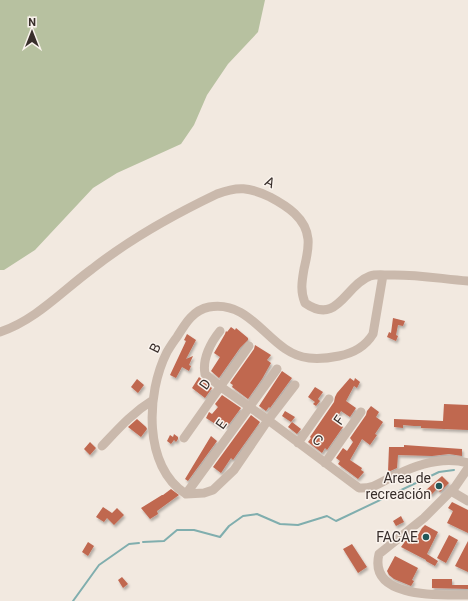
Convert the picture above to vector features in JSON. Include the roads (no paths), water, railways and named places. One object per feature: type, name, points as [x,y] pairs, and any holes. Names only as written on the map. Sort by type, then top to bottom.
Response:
[{"type":"street","name":"A","points":[[0,332],[15,327],[28,319],[92,268],[146,231],[217,194],[240,188],[255,190],[282,205],[297,215],[305,226],[308,238],[308,247],[301,285],[302,296],[309,306],[326,310],[336,306],[362,280],[371,276],[401,274],[468,281]]},
{"type":"street","name":"B","points":[[186,494],[172,482],[159,460],[152,428],[153,400],[160,370],[167,353],[186,322],[197,312],[209,307],[220,307],[241,312],[252,319],[278,345],[290,352],[308,358],[330,358],[345,355],[359,350],[374,334],[383,275]]},
{"type":"street","name":"C","points":[[220,331],[210,345],[204,368],[205,374],[359,488],[373,488],[395,475],[427,462],[441,460],[462,461],[468,463]]},
{"type":"street","name":"D","points":[[184,438],[249,346]]},
{"type":"street","name":"E","points":[[186,494],[277,369]]},
{"type":"street","points":[[186,494],[204,494],[212,490],[234,470],[268,420],[295,385]]},
{"type":"street","points":[[298,443],[328,399]]},
{"type":"street","points":[[102,446],[124,422],[153,400]]},
{"type":"street","name":"F","points":[[326,463],[361,412]]},
{"type":"street","points":[[468,468],[451,491],[424,518],[378,554],[377,561],[379,571],[386,580],[400,590],[426,595],[468,595]]},
{"type":"street","points":[[451,491],[468,501]]},
{"type":"waterway","points":[[143,542],[164,541],[177,530],[194,530],[220,537],[229,526],[243,516],[257,514],[280,524],[298,525],[327,516],[336,521],[439,472],[454,470]]},
{"type":"waterway","points":[[73,601],[99,565],[129,544],[139,543]]},
{"type":"place","name":"Area de recreación","points":[[439,486]]},
{"type":"place","name":"FACAE","points":[[426,537]]}]
